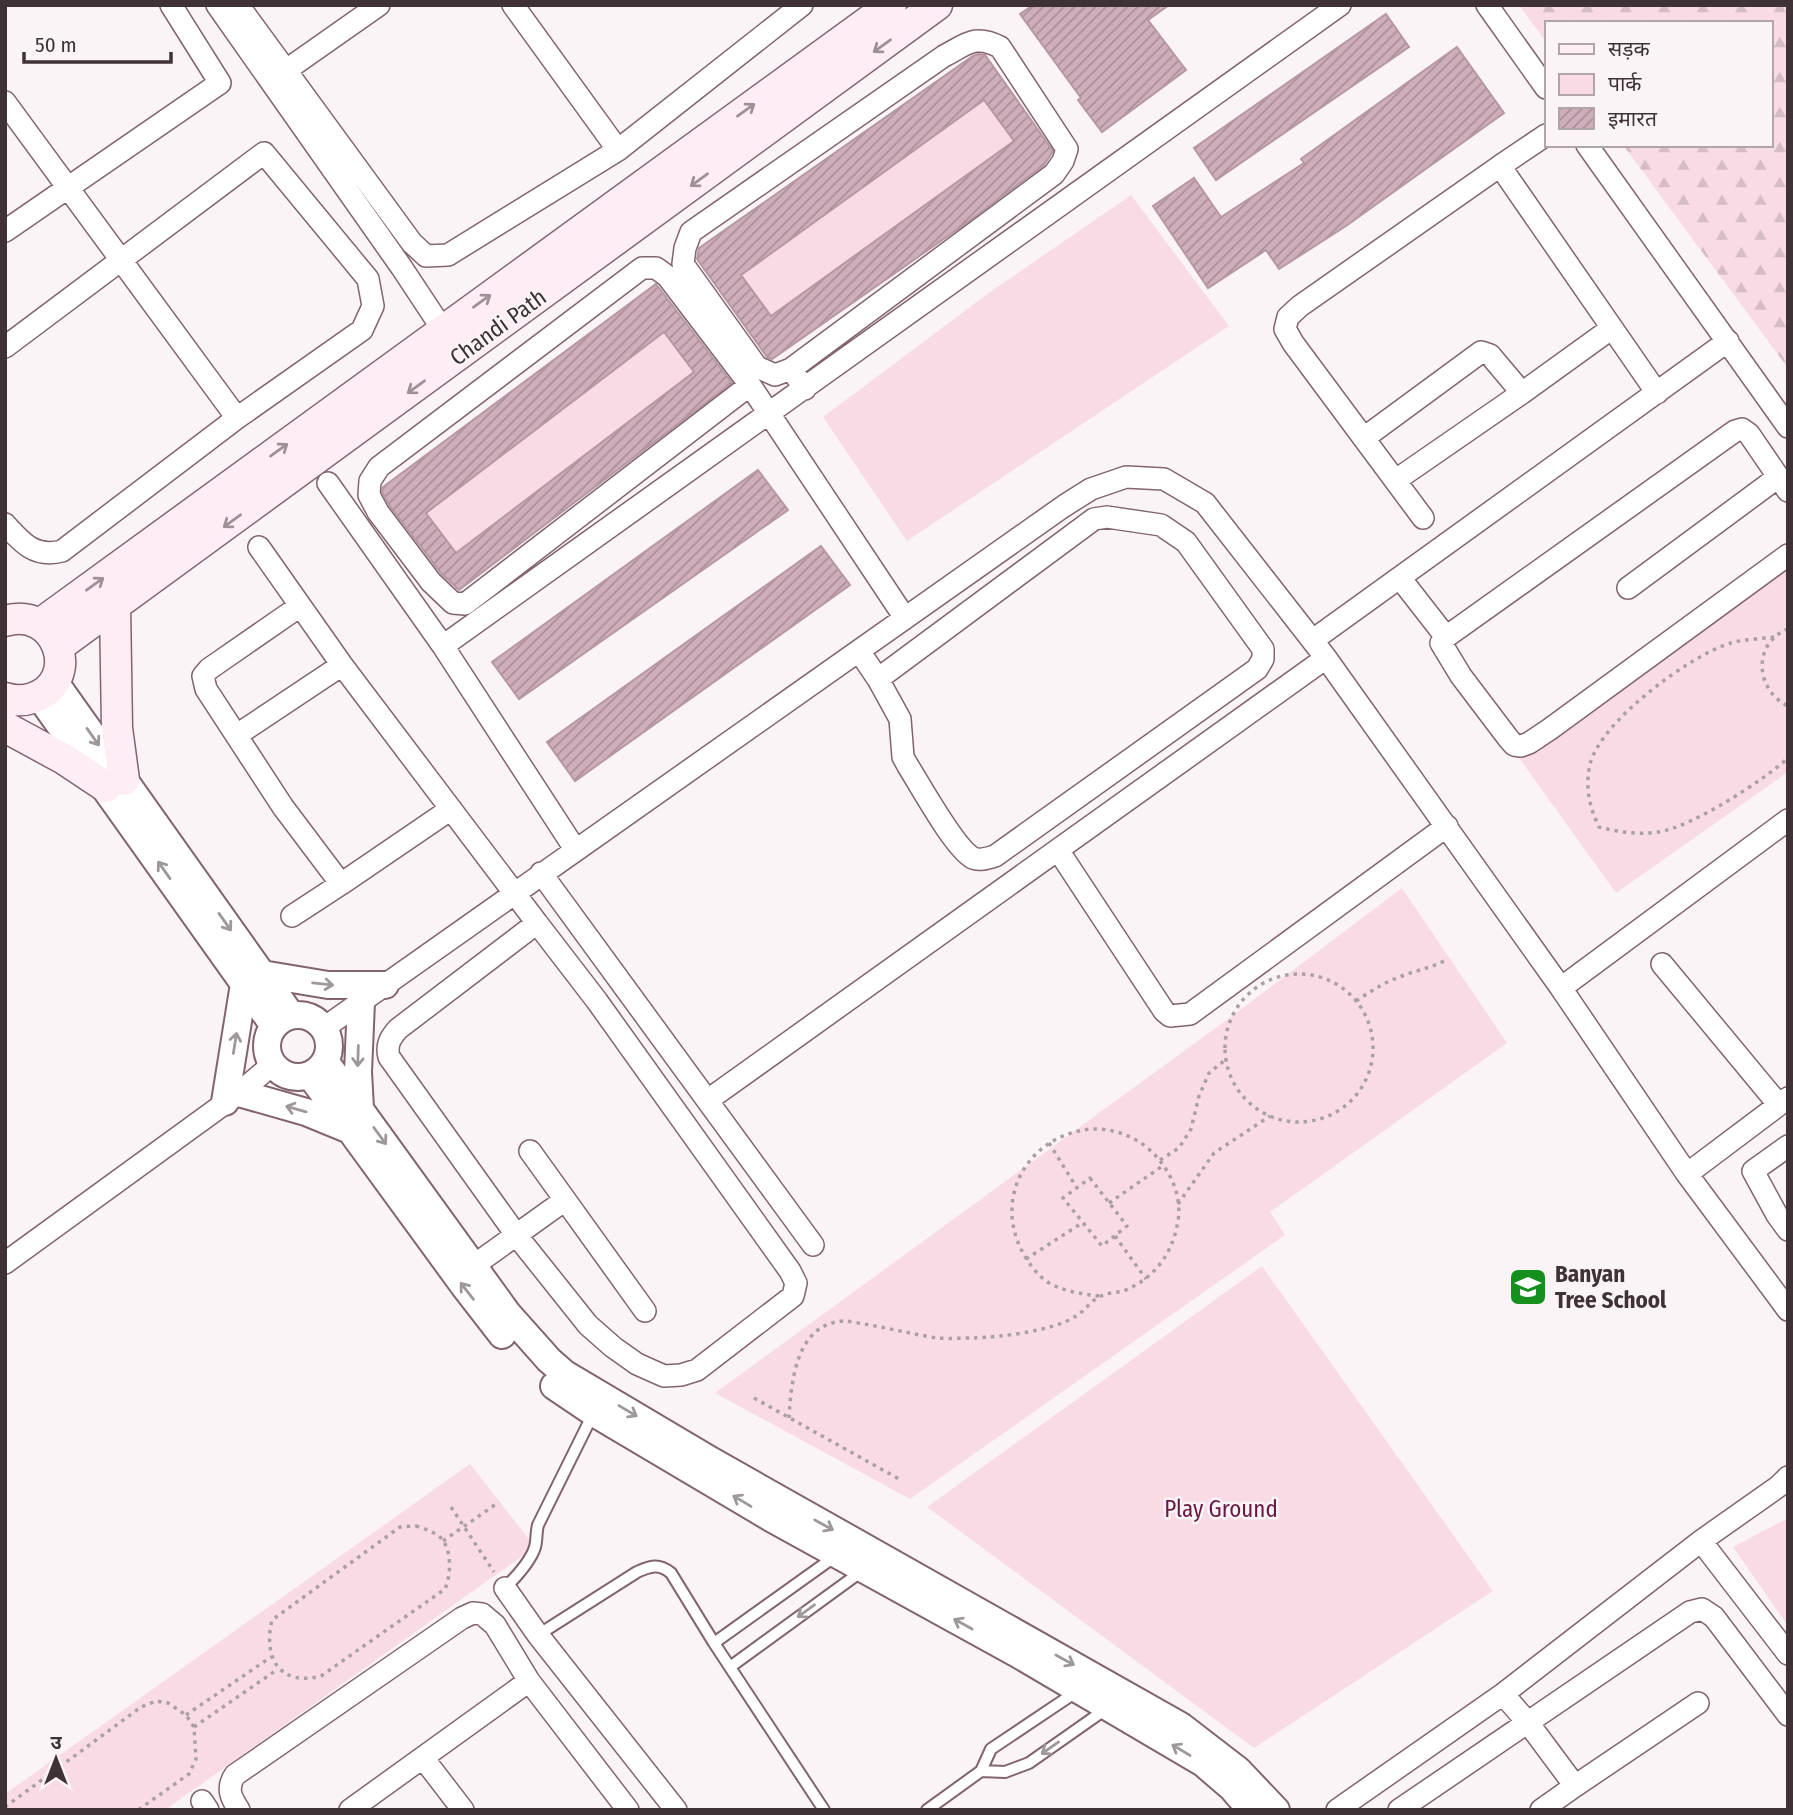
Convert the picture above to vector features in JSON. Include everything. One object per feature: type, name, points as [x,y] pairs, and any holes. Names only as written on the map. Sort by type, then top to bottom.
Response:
[{"type":"main road","name":"Chandi Path","points":[[24,625],[443,330],[891,5]]},
{"type":"main road","name":"Chandi Path","points":[[24,625],[115,606],[937,5]]},
{"type":"main road","points":[[115,606],[117,727],[122,793]]},
{"type":"main road","points":[[5,698],[26,700],[47,688],[59,670],[24,625]]},
{"type":"main road","points":[[5,727],[122,793]]},
{"type":"street","points":[[5,231],[220,83],[171,5]]},
{"type":"street","points":[[217,5],[425,256],[448,255],[618,150],[802,5]]},
{"type":"street","points":[[238,5],[278,76],[443,330]]},
{"type":"street","points":[[278,76],[379,5]]},
{"type":"street","points":[[513,5],[618,150]]},
{"type":"street","points":[[443,646],[1340,5]]},
{"type":"street","points":[[1487,5],[1545,87]]},
{"type":"street","points":[[973,40],[986,40],[1000,47],[1067,149],[1063,161],[1054,174],[792,369],[775,375],[757,367],[683,264],[691,232],[944,56],[973,40]]},
{"type":"street","points":[[5,102],[237,418]]},
{"type":"street","points":[[1423,518],[1293,343],[1285,328],[1288,317],[1545,136]]},
{"type":"street","points":[[1588,147],[1788,427]]},
{"type":"street","points":[[5,346],[264,153],[368,279],[373,306],[362,330],[237,418],[62,551],[48,555],[32,550],[5,524]]},
{"type":"street","points":[[1063,161],[1082,190]]},
{"type":"street","points":[[1500,166],[1657,393]]},
{"type":"street","points":[[750,385],[465,604],[453,603],[431,582],[378,512],[369,495],[370,481],[379,467],[642,268],[656,268],[667,276],[750,385],[905,618]]},
{"type":"street","points":[[1396,480],[1612,328]]},
{"type":"street","points":[[708,1100],[1285,687],[1320,649],[1399,578],[1728,341]]},
{"type":"street","points":[[1364,438],[1481,352],[1490,355],[1522,393]]},
{"type":"street","points":[[792,369],[805,389]]},
{"type":"street","points":[[1628,588],[1783,485],[1749,434],[1742,429],[1735,431],[1446,637],[1441,641],[1442,646],[1461,676],[1514,746],[1521,746],[1550,729],[1788,555]]},
{"type":"street","points":[[324,1028],[575,849],[1091,489],[1126,477],[1164,479],[1205,503],[1320,649],[1561,988],[1687,1174],[1788,1310]]},
{"type":"street","points":[[328,483],[443,646],[575,849]]},
{"type":"street","points":[[859,651],[900,719],[904,757],[941,821],[967,852],[974,858],[985,859],[995,856],[1257,669],[1263,659],[1263,649],[1186,542],[1161,525],[1108,517],[1094,519],[878,679]]},
{"type":"street","points":[[259,547],[342,665],[537,923],[673,1106],[790,1271],[796,1283],[793,1296],[697,1370],[664,1376],[637,1364],[588,1325],[517,1236],[388,1057],[390,1038],[398,1029],[537,923]]},
{"type":"street","points":[[1399,578],[1446,637]]},
{"type":"street","points":[[300,606],[209,669],[204,676],[206,689],[283,807],[341,884]]},
{"type":"street","points":[[1263,659],[1285,687]]},
{"type":"street","points":[[237,735],[342,665]]},
{"type":"street","points":[[47,688],[282,1021]]},
{"type":"street","points":[[292,916],[451,810]]},
{"type":"street","points":[[1561,988],[1788,820]]},
{"type":"street","points":[[1058,850],[1164,1011],[1170,1016],[1179,1017],[1190,1014],[1447,827]]},
{"type":"street","points":[[541,873],[813,1245]]},
{"type":"street","points":[[1662,964],[1784,1101],[1687,1174]]},
{"type":"street","points":[[253,979],[328,985],[385,985]]},
{"type":"street","points":[[232,1097],[253,979]]},
{"type":"street","points":[[355,1120],[361,1002]]},
{"type":"street","points":[[302,1014],[312,1017],[324,1028],[329,1041],[318,1068],[289,1076],[273,1065],[267,1045],[282,1021],[302,1014]]},
{"type":"street","points":[[5,1263],[273,1065]]},
{"type":"street","points":[[318,1068],[464,1286],[528,1363],[558,1390],[597,1404],[710,1460],[846,1548],[1116,1700],[1203,1763],[1232,1788],[1251,1810]]},
{"type":"street","points":[[232,1097],[355,1120],[474,1266],[508,1314],[549,1360],[597,1404]]},
{"type":"street","points":[[1784,1218],[1753,1171],[1788,1146]]},
{"type":"street","points":[[530,1151],[645,1311]]},
{"type":"street","points":[[474,1266],[565,1200]]},
{"type":"street","points":[[1337,1810],[1503,1694],[1788,1477]]},
{"type":"street","points":[[1701,1541],[1788,1654]]},
{"type":"street","points":[[505,1588],[676,1810]]},
{"type":"street","points":[[1399,1810],[1690,1612],[1702,1609],[1714,1617],[1788,1715]]},
{"type":"street","points":[[239,1810],[229,1793],[235,1775],[473,1613],[482,1614],[490,1620],[529,1681],[628,1810]]},
{"type":"street","points":[[350,1810],[529,1681]]},
{"type":"street","points":[[1503,1694],[1575,1786]]},
{"type":"street","points":[[1116,1700],[1181,1726],[1238,1770],[1276,1810]]},
{"type":"street","points":[[1541,1810],[1698,1703]]},
{"type":"street","points":[[423,1758],[463,1810]]},
{"type":"lane","points":[[505,1588],[533,1552],[538,1525],[597,1404]]},
{"type":"lane","points":[[714,1643],[846,1548]]},
{"type":"lane","points":[[730,1667],[873,1563]]},
{"type":"lane","points":[[538,1634],[637,1572],[653,1565],[665,1568],[671,1573],[824,1810]]},
{"type":"lane","points":[[927,1810],[981,1771],[991,1749],[1087,1684]]},
{"type":"lane","points":[[981,1771],[1005,1772],[1029,1763],[1116,1700]]},
{"type":"path","points":[[1788,629],[1774,637],[1731,643],[1693,662],[1646,693],[1602,739],[1591,763],[1589,807],[1599,827],[1638,834],[1661,832],[1734,797],[1788,758]]},
{"type":"path","points":[[1774,637],[1763,652],[1763,679],[1769,692],[1788,706]]},
{"type":"path","points":[[1356,1001],[1378,986],[1404,975],[1429,969],[1446,960]]},
{"type":"path","points":[[1309,974],[1332,981],[1351,994],[1356,1001],[1365,1013],[1373,1035],[1373,1059],[1366,1081],[1352,1100],[1334,1114],[1311,1121],[1288,1121],[1270,1116],[1246,1101],[1233,1082],[1226,1060],[1226,1038],[1232,1016],[1245,997],[1263,983],[1286,975],[1309,974]]},
{"type":"path","points":[[1160,1160],[1180,1148],[1191,1129],[1199,1096],[1209,1073],[1226,1060]]},
{"type":"path","points":[[1178,1204],[1214,1153],[1270,1116]]},
{"type":"path","points":[[1101,1129],[1126,1134],[1147,1147],[1160,1160],[1175,1188],[1179,1213],[1175,1238],[1164,1260],[1146,1279],[1124,1291],[1100,1296],[1072,1293],[1047,1282],[1026,1259],[1015,1238],[1011,1211],[1016,1184],[1029,1160],[1049,1143],[1076,1131],[1101,1129]]},
{"type":"path","points":[[1049,1143],[1077,1188]]},
{"type":"path","points":[[1109,1203],[1164,1165]]},
{"type":"path","points":[[1090,1178],[1127,1226],[1102,1246],[1063,1198],[1077,1188],[1090,1178]]},
{"type":"path","points":[[1026,1259],[1082,1223]]},
{"type":"path","points":[[1115,1236],[1146,1279]]},
{"type":"path","points":[[789,1418],[791,1388],[799,1357],[808,1338],[824,1327],[843,1321],[938,1338],[987,1337],[1036,1330],[1075,1317],[1100,1296]]},
{"type":"path","points":[[754,1398],[899,1479]]},
{"type":"path","points":[[443,1541],[499,1502]]},
{"type":"path","points":[[451,1507],[505,1588]]},
{"type":"path","points":[[400,1527],[416,1527],[432,1532],[443,1541],[450,1577],[445,1589],[321,1676],[309,1680],[282,1673],[278,1669],[268,1635],[272,1619],[400,1527]]},
{"type":"path","points":[[186,1714],[272,1656]]},
{"type":"path","points":[[194,1727],[278,1669]]},
{"type":"path","points":[[5,1807],[141,1707],[156,1701],[168,1703],[186,1714],[194,1727],[196,1759],[189,1774],[138,1810]]},
{"type":"green space","points":[[1519,5],[1788,5],[1788,368],[1624,147],[1772,147],[1772,21],[1545,21],[1545,41]]},
{"type":"green space","points":[[984,100],[1014,141],[771,315],[741,275]]},
{"type":"green space","points":[[1131,195],[1229,326],[907,541],[823,417],[986,295]]},
{"type":"green space","points":[[664,332],[694,372],[456,553],[426,513]]},
{"type":"green space","points":[[1788,563],[1788,772],[1616,893],[1517,755]]},
{"type":"green space","points":[[1402,888],[1507,1043],[1270,1212],[1285,1235],[910,1499],[715,1393],[1232,1016]]},
{"type":"green space","name":"Play Ground","points":[[1262,1266],[1493,1591],[1254,1748],[927,1507]]},
{"type":"green space","points":[[470,1464],[535,1547],[165,1810],[5,1810],[5,1794]]},
{"type":"green space","points":[[1788,1518],[1788,1626],[1733,1547]]},
{"type":"building","points":[[1033,5],[1169,5],[1148,20],[1186,70],[1102,132],[1078,100],[1081,98],[1020,14]]},
{"type":"building","points":[[1386,14],[1409,47],[1216,180],[1194,148]]},
{"type":"building","points":[[1457,47],[1504,113],[1346,226],[1279,269],[1266,250],[1208,288],[1153,206],[1194,178],[1221,217],[1304,163],[1301,159]]},
{"type":"building","points":[[985,55],[1053,151],[1044,165],[968,222],[772,359],[767,357],[697,259],[699,248],[973,56]],"holes":[[[984,100],[1014,141],[771,316],[741,275]]]},
{"type":"building","points":[[656,284],[732,383],[459,590],[441,573],[389,505],[382,492],[383,487]],"holes":[[[664,332],[694,372],[456,553],[426,513]]]},
{"type":"building","points":[[758,470],[788,510],[519,699],[492,662]]},
{"type":"building","points":[[821,546],[850,585],[575,781],[547,742]]},
{"type":"place","name":"Banyan Tree School","points":[[1528,1287]]}]
